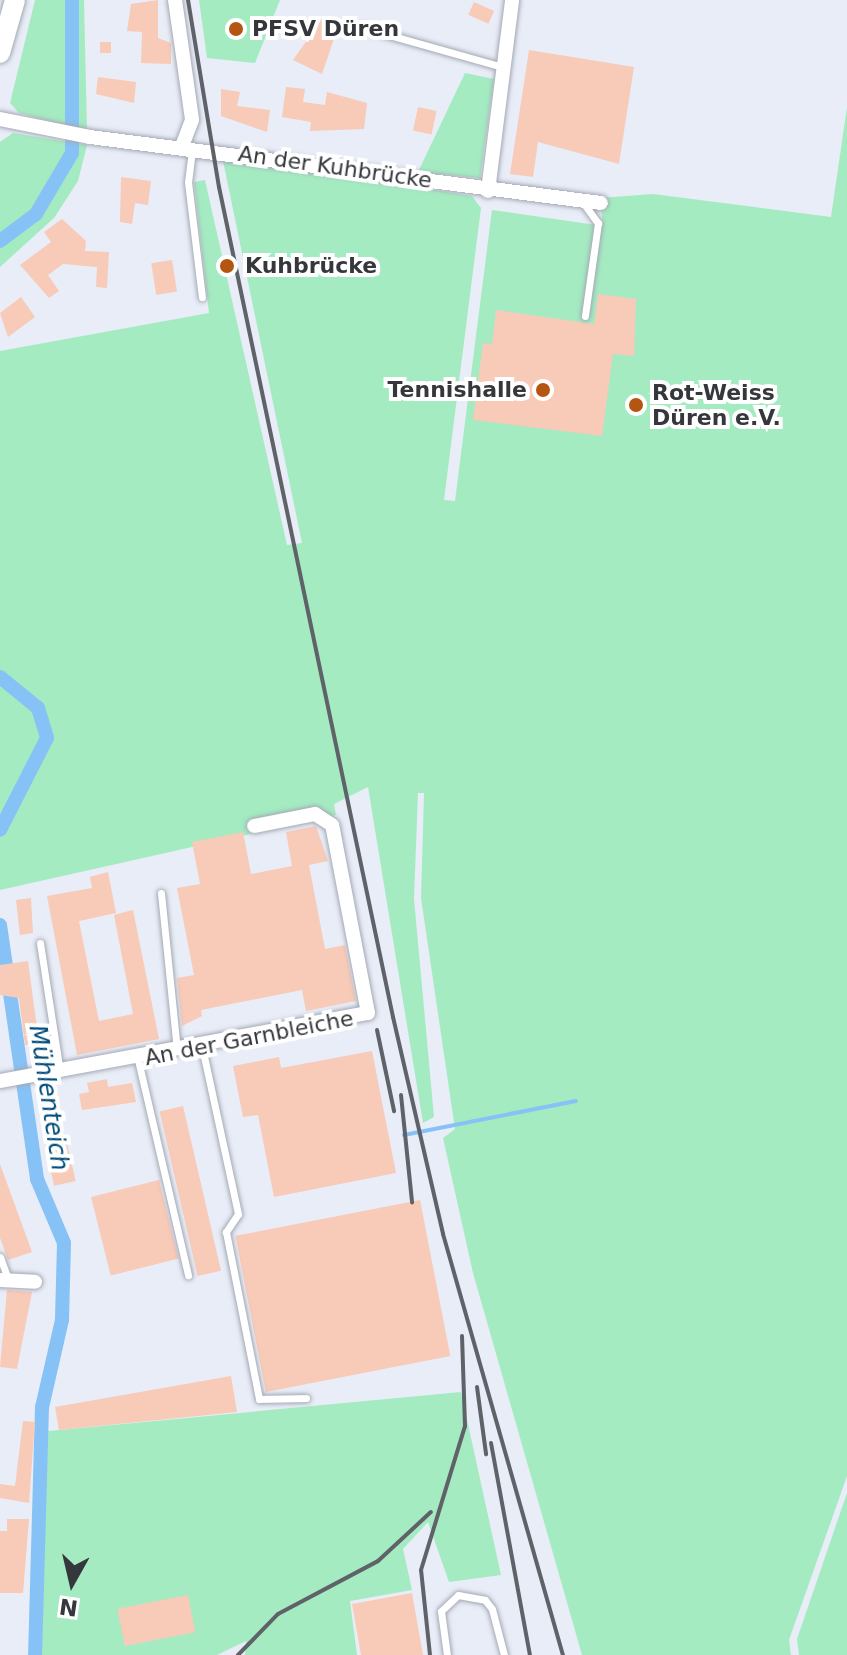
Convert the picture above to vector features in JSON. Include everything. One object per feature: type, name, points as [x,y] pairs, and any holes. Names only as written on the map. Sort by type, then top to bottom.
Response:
[{"type":"main road","points":[[0,53],[15,0]]},
{"type":"street","points":[[175,0],[192,120],[187,146]]},
{"type":"street","points":[[488,191],[512,0]]},
{"type":"street","name":"An der Kuhbrücke","points":[[0,119],[64,134],[187,146],[488,191],[601,203]]},
{"type":"street","name":"An der Garnbleiche","points":[[7,1079],[53,1076],[368,1013],[332,825],[315,814],[254,826]]},
{"type":"street","points":[[4,1280],[35,1282]]},
{"type":"lane","points":[[361,27],[502,67]]},
{"type":"lane","points":[[187,146],[188,182],[202,297]]},
{"type":"lane","points":[[584,203],[598,223],[585,316]]},
{"type":"lane","points":[[161,893],[178,1052]]},
{"type":"lane","points":[[40,943],[53,1076]]},
{"type":"lane","points":[[202,1047],[238,1214],[226,1232],[259,1399],[306,1398]]},
{"type":"lane","points":[[138,1060],[188,1275]]},
{"type":"lane","points":[[0,1257],[4,1280]]},
{"type":"lane","points":[[447,1655],[441,1611],[458,1595],[485,1600],[492,1609],[504,1655]]},
{"type":"green space","points":[[35,0],[84,0],[87,131],[19,113],[10,103]]},
{"type":"green space","name":"PFSV Düren","points":[[199,0],[280,0],[255,63],[207,58]]},
{"type":"green space","points":[[465,73],[494,79],[480,178],[418,172]]},
{"type":"green space","points":[[847,107],[847,1476],[789,1640],[791,1655],[582,1655],[473,1273],[443,1138],[455,1129],[421,898],[424,793],[418,793],[414,899],[434,1117],[423,1123],[368,787],[334,804],[336,815],[0,890],[0,351],[209,313],[194,182],[205,180],[287,545],[302,543],[222,156],[472,196],[481,208],[444,500],[455,501],[492,210],[603,226],[600,198],[653,194],[831,217]]},
{"type":"green space","points":[[13,133],[87,145],[78,181],[54,218],[0,267],[0,142]]},
{"type":"green space","points":[[461,1392],[501,1575],[449,1582],[428,1522],[403,1549],[412,1590],[350,1601],[357,1655],[245,1655],[246,1641],[217,1655],[30,1655],[38,1432]]},
{"type":"green space","points":[[847,1493],[847,1655],[799,1655],[797,1639]]},
{"type":"building","points":[[158,0],[158,38],[171,43],[171,64],[141,63],[142,32],[127,31],[131,4]]},
{"type":"building","points":[[474,2],[494,11],[488,24],[468,15]]},
{"type":"building","points":[[324,16],[340,21],[322,74],[293,60]]},
{"type":"building","points":[[100,42],[111,42],[111,53],[100,53]]},
{"type":"building","points":[[529,50],[634,67],[619,164],[538,142],[533,177],[510,174]]},
{"type":"building","points":[[98,77],[136,82],[134,103],[96,94]]},
{"type":"building","points":[[286,87],[305,89],[303,102],[325,105],[327,92],[367,103],[364,129],[310,131],[311,122],[282,117]]},
{"type":"building","points":[[221,89],[240,92],[237,106],[270,110],[267,132],[221,116]]},
{"type":"building","points":[[418,107],[437,111],[432,134],[413,130]]},
{"type":"building","points":[[121,177],[151,181],[148,205],[135,203],[132,224],[120,222]]},
{"type":"building","points":[[62,219],[86,241],[85,251],[109,252],[107,288],[96,287],[97,267],[63,264],[48,275],[59,291],[49,298],[20,265],[51,242],[44,232]]},
{"type":"building","points":[[172,260],[177,292],[156,295],[151,263]]},
{"type":"building","name":"Tennishalle","points":[[598,294],[636,299],[634,356],[613,354],[602,436],[473,420],[483,343],[492,344],[496,310],[594,324]]},
{"type":"building","points":[[21,297],[35,317],[8,337],[0,313]]},
{"type":"building","points":[[316,826],[328,861],[309,865],[325,949],[345,945],[356,1001],[306,1011],[302,990],[201,1010],[202,1016],[182,1026],[177,978],[194,975],[177,888],[200,884],[192,842],[243,832],[251,874],[292,866],[286,832]]},
{"type":"building","points":[[108,872],[116,913],[79,921],[99,1021],[133,1014],[114,915],[133,910],[159,1039],[77,1055],[47,896],[92,888],[90,877]]},
{"type":"building","points":[[31,898],[33,933],[20,935],[16,900]]},
{"type":"building","points":[[28,961],[39,1043],[25,1045],[19,998],[0,995],[0,965]]},
{"type":"building","points":[[372,1051],[396,1173],[274,1197],[258,1115],[243,1117],[233,1066],[279,1057],[281,1068]]},
{"type":"building","points":[[107,1079],[108,1087],[132,1083],[136,1102],[82,1110],[79,1094],[89,1092],[87,1083]]},
{"type":"building","points":[[183,1106],[221,1271],[198,1276],[160,1111]]},
{"type":"building","points":[[66,1139],[76,1181],[54,1186],[45,1144]]},
{"type":"building","points":[[0,1164],[32,1252],[8,1260],[0,1238]]},
{"type":"building","points":[[159,1180],[179,1259],[111,1276],[91,1197]]},
{"type":"building","points":[[420,1200],[450,1356],[266,1392],[235,1236]]},
{"type":"building","points":[[7,1290],[32,1292],[17,1369],[0,1367]]},
{"type":"building","points":[[231,1376],[237,1412],[59,1430],[55,1407]]},
{"type":"building","points":[[23,1421],[35,1422],[29,1503],[0,1498],[0,1484],[15,1486]]},
{"type":"building","points":[[7,1519],[29,1519],[23,1593],[0,1593],[0,1531],[7,1531]]},
{"type":"building","points":[[412,1593],[423,1655],[361,1655],[352,1604]]},
{"type":"building","points":[[188,1595],[195,1632],[125,1646],[117,1609]]},
{"type":"waterway","name":"Mühlenteich","points":[[0,241],[36,214],[72,153],[72,0]]},
{"type":"waterway","name":"Mühlenteich","points":[[0,677],[38,708],[47,738],[0,830]]},
{"type":"waterway","name":"Mühlenteich","points":[[0,925],[37,1179],[64,1243],[62,1320],[42,1407],[35,1655]]},
{"type":"waterway","points":[[404,1135],[576,1101]]},
{"type":"railway","points":[[188,0],[219,187],[393,1017],[443,1234],[563,1655]]},
{"type":"railway","points":[[377,1030],[394,1111]]},
{"type":"railway","points":[[401,1095],[412,1202]]},
{"type":"railway","points":[[430,1655],[421,1570],[465,1426],[462,1336]]},
{"type":"railway","points":[[477,1387],[486,1454]]},
{"type":"railway","points":[[491,1443],[530,1655]]},
{"type":"railway","points":[[238,1655],[278,1614],[378,1561],[431,1512]]},
{"type":"place","name":"PFSV Düren","points":[[236,29]]},
{"type":"place","name":"Kuhbrücke","points":[[227,266]]},
{"type":"place","name":"Tennishalle","points":[[543,390]]},
{"type":"place","name":"Rot-Weiss Düren e.V.","points":[[636,405]]}]
